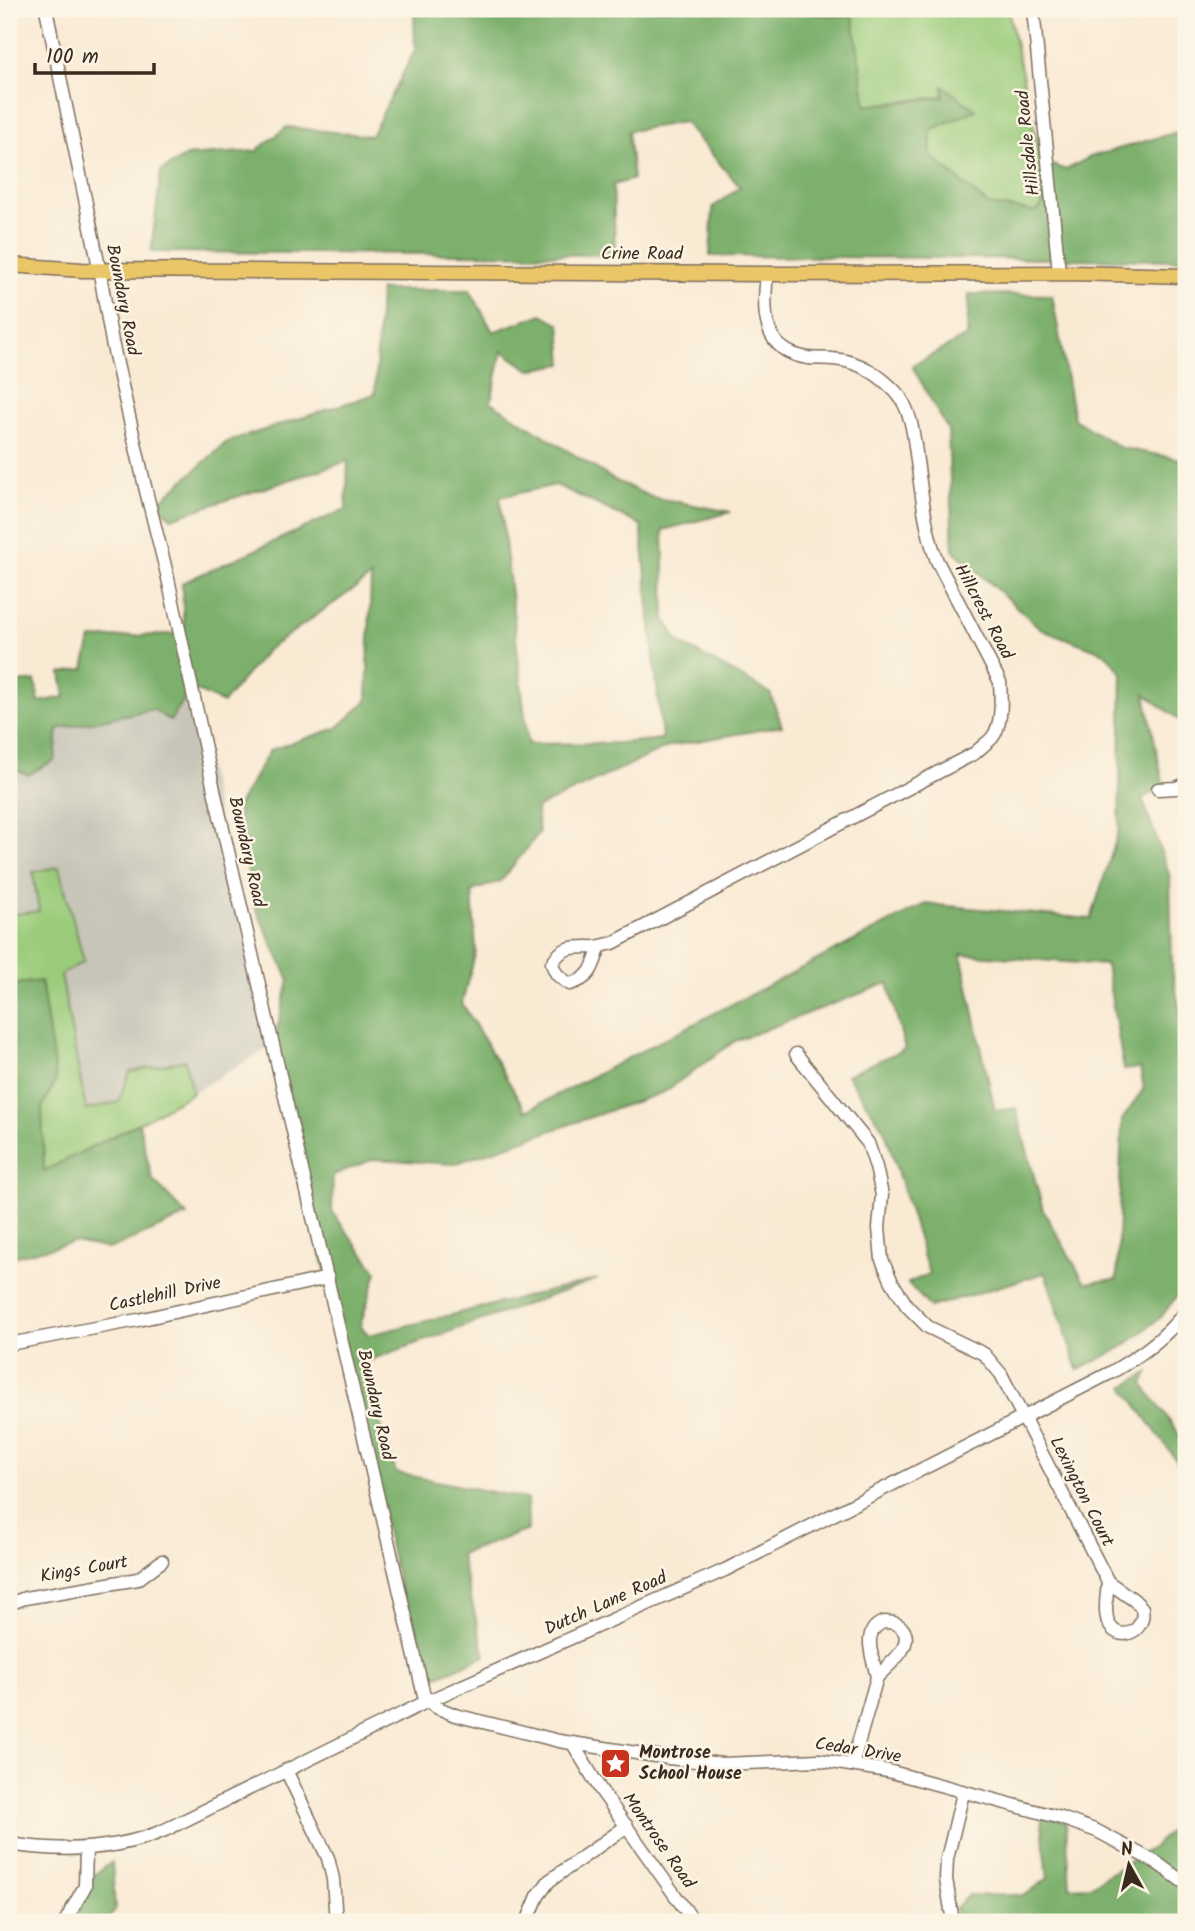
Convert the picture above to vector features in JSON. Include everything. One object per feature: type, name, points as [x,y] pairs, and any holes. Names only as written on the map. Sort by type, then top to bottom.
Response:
[{"type":"main road","name":"Crine Road","points":[[9,264],[98,270],[1059,273],[1186,276]]},
{"type":"street","name":"Boundary Road","points":[[46,9],[112,342],[422,1690],[428,1700]]},
{"type":"street","name":"Hillsdale Road","points":[[1033,9],[1059,273]]},
{"type":"street","name":"Hillcrest Road","points":[[600,946],[612,943],[975,753],[994,735],[999,718],[1000,682],[936,561],[930,543],[914,439],[909,418],[898,394],[870,369],[844,360],[806,357],[785,349],[775,341],[769,331],[765,312],[767,274]]},
{"type":"street","points":[[1158,789],[1176,788],[1186,784]]},
{"type":"street","name":"Lexington Court","points":[[796,1054],[868,1143],[883,1195],[879,1228],[882,1260],[892,1282],[907,1306],[928,1326],[984,1354],[1001,1374],[1108,1582]]},
{"type":"street","name":"Castlehill Drive","points":[[9,1344],[138,1320],[328,1278]]},
{"type":"street","name":"Dutch Lane Road","points":[[9,1844],[86,1849],[149,1837],[428,1700],[724,1570],[1134,1359],[1165,1336],[1186,1311]]},
{"type":"street","name":"Kings Court","points":[[9,1604],[25,1598],[138,1579],[162,1562]]},
{"type":"street","points":[[852,1765],[877,1677]]},
{"type":"street","name":"Cedar Drive","points":[[428,1700],[442,1711],[455,1715],[573,1744],[722,1765],[815,1760],[888,1771],[1061,1818],[1097,1831],[1157,1863],[1186,1884]]},
{"type":"street","name":"Montrose Road","points":[[573,1744],[590,1773],[694,1922]]},
{"type":"street","points":[[286,1770],[328,1858],[333,1879],[336,1922]]},
{"type":"street","points":[[953,1922],[946,1879],[947,1859],[963,1793]]},
{"type":"street","points":[[527,1922],[538,1896],[550,1881],[627,1826]]},
{"type":"street","points":[[65,1922],[85,1886],[86,1849]]},
{"type":"shaded area","points":[[190,688],[269,1048],[192,1093],[185,1060],[118,1102],[86,1110],[61,974],[39,911],[9,915],[9,767],[28,775],[58,729],[153,709]]},
{"type":"green space","points":[[414,9],[806,9],[815,14],[853,17],[866,106],[944,97],[943,86],[976,110],[930,130],[931,156],[988,205],[1036,212],[1042,206],[1041,161],[1066,170],[1090,157],[1186,131],[1186,260],[710,256],[713,207],[740,187],[684,122],[628,131],[633,179],[613,185],[615,255],[151,252],[161,171],[186,156],[256,151],[287,127],[371,136],[415,50]]},
{"type":"green space","points":[[806,9],[1008,9],[1041,161],[1042,206],[1036,212],[988,205],[931,156],[930,130],[975,110],[943,87],[944,96],[865,106],[852,18],[815,14]]},
{"type":"green space","points":[[380,290],[470,290],[493,332],[542,314],[560,324],[563,364],[530,370],[502,351],[491,402],[614,480],[651,497],[731,512],[663,530],[665,619],[678,642],[770,693],[782,726],[670,746],[536,808],[539,833],[501,881],[472,891],[476,951],[462,1003],[526,1111],[925,904],[1091,919],[1119,830],[1122,673],[1105,653],[1041,629],[953,550],[948,430],[912,366],[967,336],[969,294],[1052,295],[1074,419],[1121,448],[1186,460],[1186,725],[1145,694],[1164,788],[1142,798],[1170,877],[1172,970],[1186,1042],[1186,1284],[1161,1317],[1123,1347],[1078,1370],[1045,1273],[930,1307],[908,1283],[929,1274],[885,1131],[847,1075],[905,1049],[888,983],[735,1041],[664,1092],[454,1164],[374,1159],[333,1175],[332,1212],[377,1272],[360,1326],[369,1335],[598,1279],[361,1363],[396,1473],[527,1499],[528,1530],[460,1554],[485,1656],[427,1681],[399,1586],[273,1047],[289,980],[253,902],[237,807],[270,750],[337,728],[367,701],[371,577],[267,650],[223,703],[191,688],[170,721],[153,709],[58,729],[55,760],[28,775],[9,767],[9,684],[35,681],[39,702],[65,697],[61,673],[84,669],[91,639],[184,633],[182,583],[346,509],[348,461],[171,518],[158,503],[227,442],[375,394]],"holes":[[[556,485],[641,525],[662,739],[619,743],[528,744],[500,497]],[[961,954],[1106,965],[1124,1070],[1140,1068],[1144,1088],[1122,1120],[1117,1279],[1085,1283],[1043,1210],[1016,1108],[995,1111]]]},
{"type":"green space","points":[[59,867],[84,961],[61,975],[86,1110],[118,1102],[130,1072],[185,1060],[192,1093],[44,1171],[42,1108],[56,1079],[41,981],[9,985],[9,915],[39,911],[33,872]]},
{"type":"green space","points":[[41,981],[56,1080],[42,1108],[44,1171],[139,1123],[152,1179],[187,1216],[109,1249],[74,1242],[9,1258],[9,985]]},
{"type":"green space","points":[[1149,1372],[1143,1384],[1183,1440],[1186,1440],[1186,1474],[1124,1387]]},
{"type":"green space","points":[[1041,1815],[1066,1822],[1070,1887],[1090,1886],[1153,1847],[1186,1816],[1186,1922],[958,1922],[955,1909],[968,1895],[1025,1895],[1048,1878]]},
{"type":"green space","points":[[112,1862],[115,1910],[104,1922],[70,1922],[91,1878]]},
{"type":"place","name":"Montrose School House","points":[[616,1763]]}]
